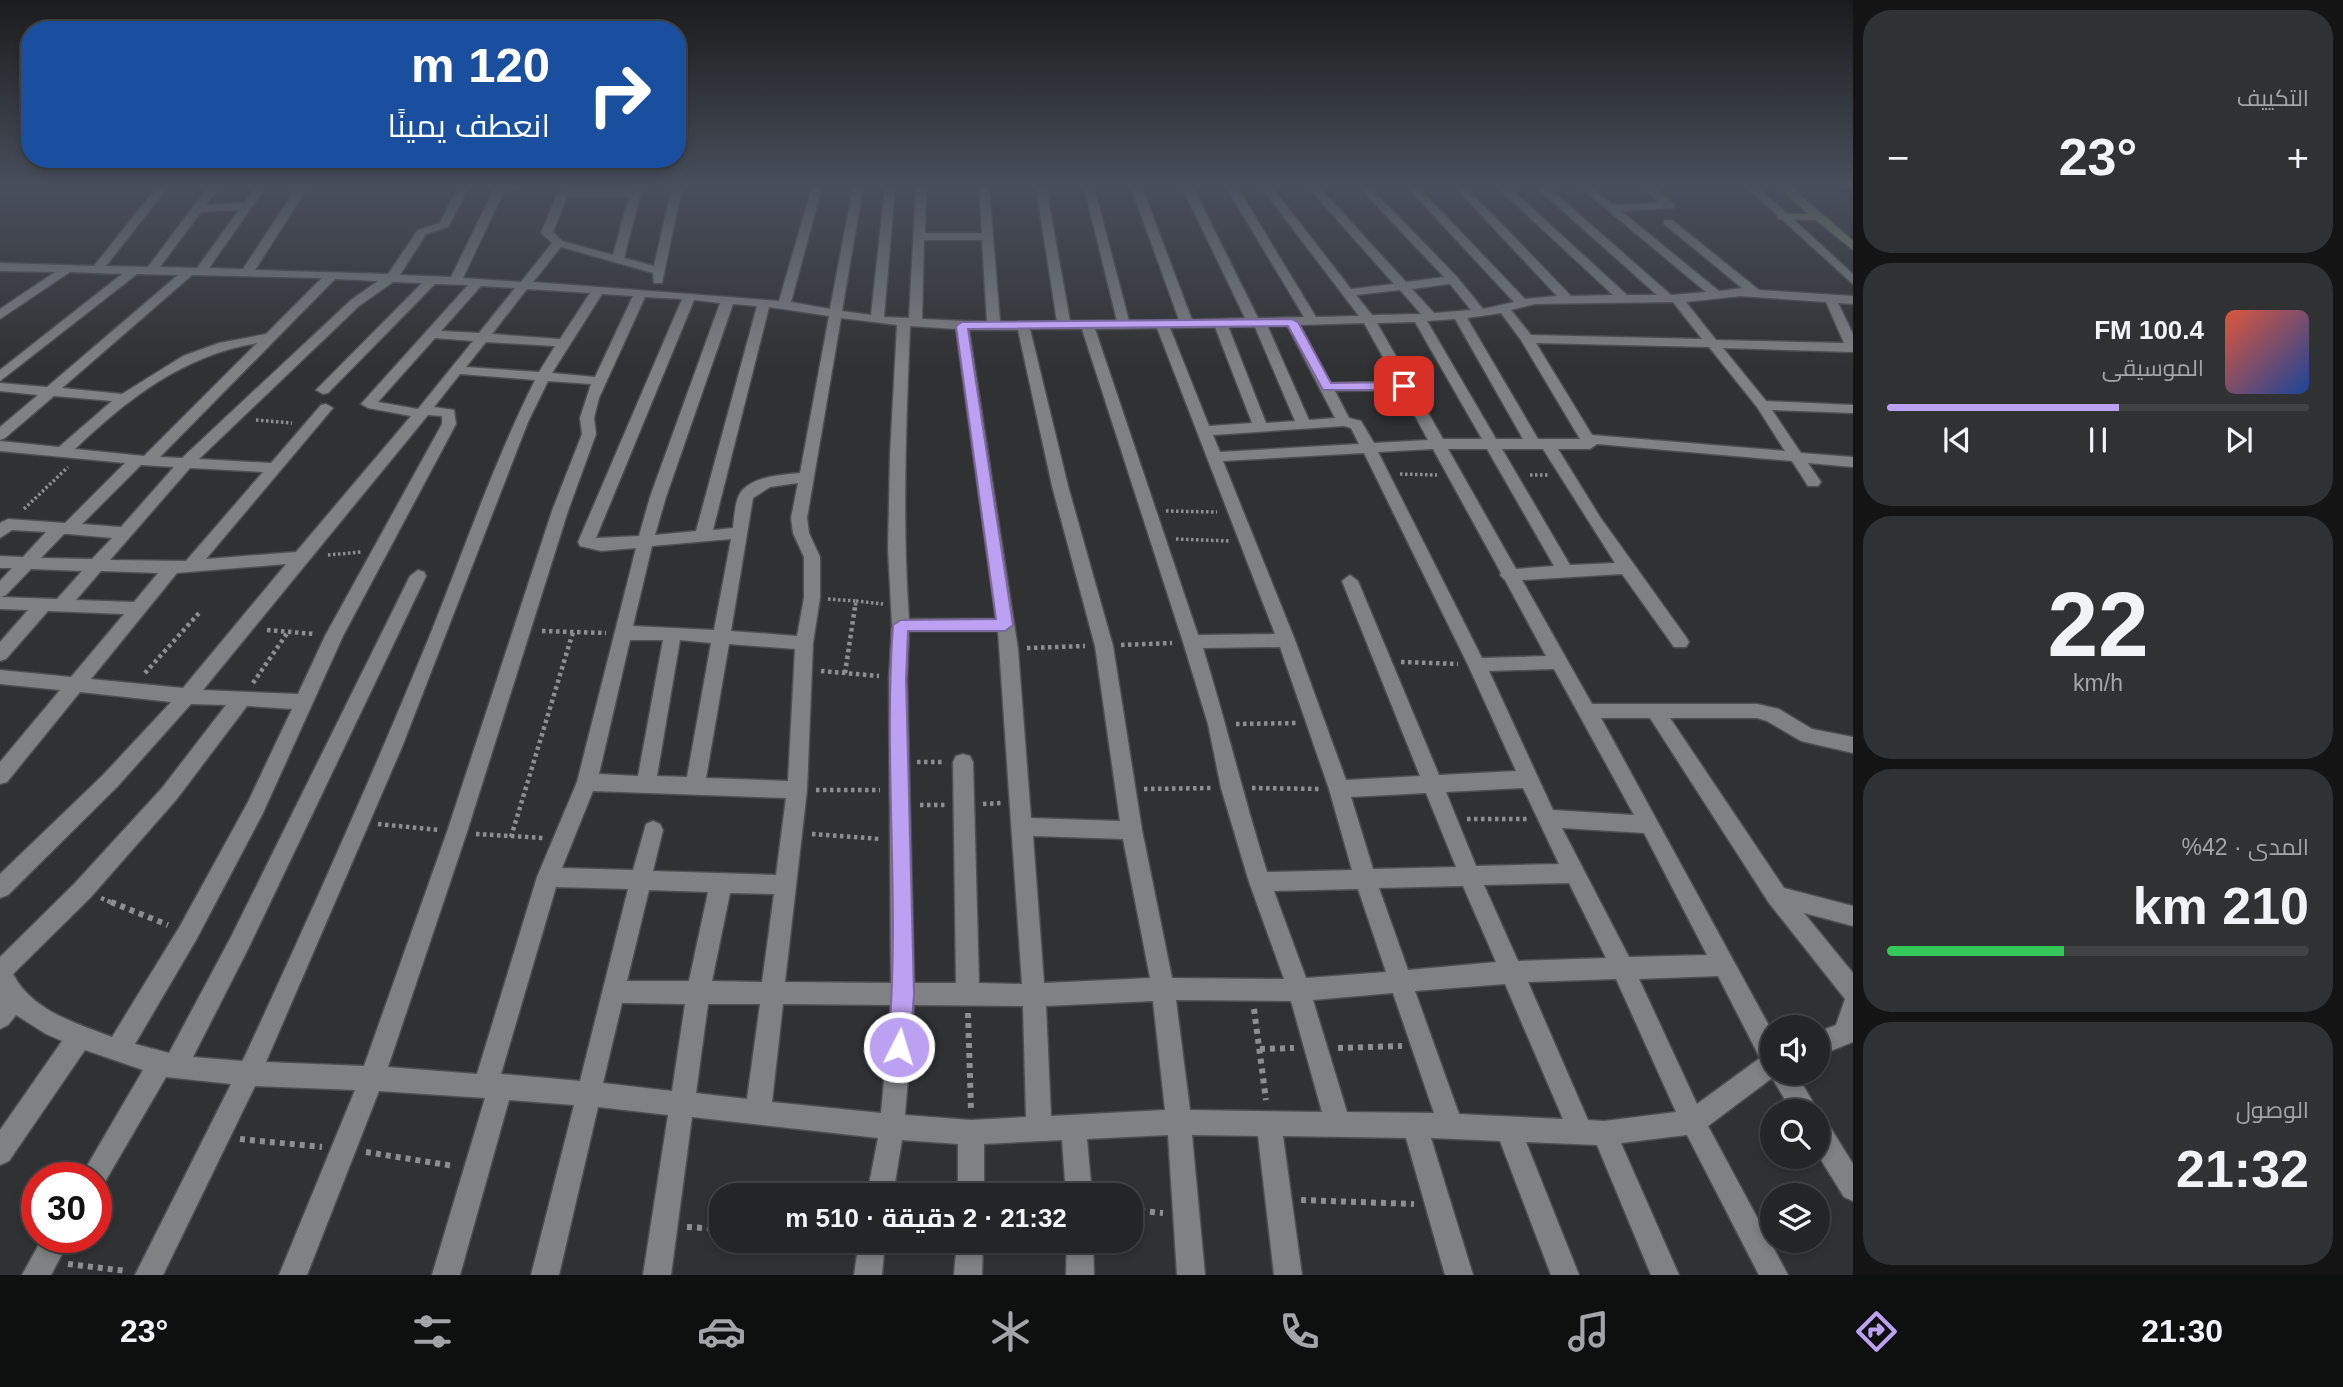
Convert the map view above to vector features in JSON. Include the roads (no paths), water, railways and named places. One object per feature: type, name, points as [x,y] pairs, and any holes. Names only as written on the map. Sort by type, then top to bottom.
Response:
[{"type":"street","points":[[98,268],[115,246]]},
{"type":"street","points":[[152,270],[170,246]]},
{"type":"street","points":[[0,435],[195,271],[215,246]]},
{"type":"street","points":[[247,272],[264,246]]},
{"type":"street","points":[[0,654],[96,564],[186,463],[355,303],[392,277],[412,246]]},
{"type":"street","points":[[455,281],[472,246]]},
{"type":"street","points":[[0,888],[110,781],[187,696],[423,412],[555,246]]},
{"type":"street","points":[[572,246],[660,271]]},
{"type":"street","points":[[618,258],[621,246]]},
{"type":"street","points":[[293,1275],[372,1078],[457,832],[551,537],[589,434],[587,418],[600,381],[660,271],[664,246]]},
{"type":"street","points":[[784,305],[800,246]]},
{"type":"street","points":[[758,1112],[797,790],[804,643],[812,598],[812,556],[801,533],[799,518],[848,246]]},
{"type":"street","points":[[877,320],[884,246]]},
{"type":"street","points":[[882,1183],[892,1127],[903,994],[898,679],[901,625],[896,549],[897,456],[918,246]]},
{"type":"street","points":[[990,246],[994,326]]},
{"type":"street","points":[[1051,246],[1064,324]]},
{"type":"street","points":[[1104,246],[1124,326]]},
{"type":"street","points":[[1158,246],[1187,324]]},
{"type":"street","points":[[1217,246],[1304,425]]},
{"type":"street","points":[[1267,246],[1313,322]]},
{"type":"street","points":[[1311,246],[1369,320],[1508,575],[1650,825],[1760,1034]]},
{"type":"street","points":[[1367,246],[1404,287],[1425,318],[1489,443],[1564,571]]},
{"type":"street","points":[[1421,246],[1480,313]]},
{"type":"street","points":[[1468,246],[1521,303]]},
{"type":"street","points":[[1517,246],[1566,298]]},
{"type":"street","points":[[1567,246],[1623,298]]},
{"type":"street","points":[[1611,246],[1672,298],[1715,345],[1762,405],[1813,482]]},
{"type":"street","points":[[1657,246],[1717,295]]},
{"type":"street","points":[[1698,246],[1754,292]]},
{"type":"street","points":[[1816,246],[1853,280]]},
{"type":"street","points":[[0,267],[432,279],[728,299],[877,320],[962,326],[1124,326],[1425,318],[1460,316],[1504,309],[1521,303],[1566,298],[1672,298],[1754,292],[1853,300]]},
{"type":"street","points":[[0,315],[70,267]]},
{"type":"street","points":[[0,377],[67,321],[136,269]]},
{"type":"street","points":[[0,591],[26,562],[142,460],[332,275]]},
{"type":"street","points":[[323,390],[432,279]]},
{"type":"street","points":[[1346,293],[1453,280]]},
{"type":"street","points":[[117,1051],[188,933],[256,807],[334,636],[451,418],[449,413],[368,404],[478,282]]},
{"type":"street","points":[[150,1275],[251,1074],[363,822],[520,422],[543,378],[598,290]]},
{"type":"street","points":[[690,296],[586,542],[592,545],[645,542],[739,533]]},
{"type":"street","points":[[1527,339],[1853,347],[1830,298]]},
{"type":"street","points":[[446,1275],[548,877],[587,782],[658,497],[728,299]]},
{"type":"street","points":[[704,536],[764,303]]},
{"type":"street","points":[[1215,457],[1436,444],[1590,444],[1590,439],[1527,339],[1504,309]]},
{"type":"street","points":[[1460,316],[1541,444],[1680,642]]},
{"type":"street","points":[[1292,322],[1343,422]]},
{"type":"street","points":[[1220,323],[1261,427]]},
{"type":"street","points":[[1162,324],[1286,640],[1339,789],[1365,879],[1451,1126]]},
{"type":"street","points":[[1023,325],[1060,486],[1104,646],[1132,830],[1163,989],[1179,1122],[1191,1275]]},
{"type":"street","points":[[1087,325],[1192,642],[1217,724],[1231,788],[1260,882],[1299,990],[1338,1125]]},
{"type":"street","points":[[962,326],[1009,649],[1034,995],[1039,1129]]},
{"type":"street","points":[[432,334],[564,343]]},
{"type":"street","points":[[63,452],[125,398],[170,369],[206,351],[271,337]]},
{"type":"street","points":[[456,370],[600,381]]},
{"type":"street","points":[[1327,387],[1404,386]]},
{"type":"street","points":[[0,387],[125,398]]},
{"type":"street","points":[[1762,405],[1853,409]]},
{"type":"street","points":[[192,565],[326,408]]},
{"type":"street","points":[[1205,431],[1343,422],[1356,424],[1477,665],[1693,1122],[1774,1275]]},
{"type":"street","points":[[1590,439],[1853,461]]},
{"type":"street","points":[[0,446],[142,460],[275,468]]},
{"type":"street","points":[[695,785],[746,497],[752,489],[764,483],[805,477]]},
{"type":"street","points":[[4,528],[122,533]]},
{"type":"street","points":[[0,562],[172,568],[300,557]]},
{"type":"street","points":[[0,776],[136,608],[172,568]]},
{"type":"street","points":[[1508,575],[1627,568]]},
{"type":"street","points":[[104,1162],[168,1065],[240,942],[418,576]]},
{"type":"street","points":[[1350,581],[1432,785],[1512,972],[1665,1275]]},
{"type":"street","points":[[0,603],[136,608]]},
{"type":"street","points":[[901,625],[1005,625]]},
{"type":"street","points":[[622,633],[673,633],[804,643]]},
{"type":"street","points":[[646,783],[673,633]]},
{"type":"street","points":[[1192,642],[1286,640]]},
{"type":"street","points":[[1477,665],[1557,662]]},
{"type":"street","points":[[0,677],[187,696],[304,702]]},
{"type":"street","points":[[241,700],[169,794],[82,891],[0,972],[7,1009],[117,1051],[168,1065],[251,1074],[372,1078],[590,1094],[892,1127],[971,1132],[1179,1122],[1415,1125],[1592,1133],[1693,1122],[1760,1073]]},
{"type":"street","points":[[1585,711],[1758,711],[1772,714],[1808,736],[1853,745]]},
{"type":"street","points":[[1656,712],[1777,896],[1853,991]]},
{"type":"street","points":[[964,762],[968,995]]},
{"type":"street","points":[[1339,789],[1530,779]]},
{"type":"street","points":[[587,782],[797,790]]},
{"type":"street","points":[[1547,818],[1650,825]]},
{"type":"street","points":[[1022,827],[1132,830]]},
{"type":"street","points":[[545,1275],[653,830]]},
{"type":"street","points":[[1260,882],[1576,873]]},
{"type":"street","points":[[548,877],[784,885]]},
{"type":"street","points":[[657,1275],[698,992],[721,883]]},
{"type":"street","points":[[1777,896],[1853,916]]},
{"type":"street","points":[[613,992],[1034,995],[1163,989],[1299,990],[1512,972],[1722,965]]},
{"type":"street","points":[[1830,1041],[1849,1035],[1853,1007]]},
{"type":"street","points":[[0,1152],[80,1036]]},
{"type":"street","points":[[1269,1124],[1288,1275]]},
{"type":"street","points":[[1415,1125],[1459,1275]]},
{"type":"street","points":[[1074,1128],[1078,1183]]},
{"type":"street","points":[[1508,1128],[1565,1275]]},
{"type":"street","points":[[971,1132],[971,1183]]},
{"type":"street","points":[[1830,1145],[1845,1162],[1853,1188]]},
{"type":"street","points":[[868,1275],[871,1253]]},
{"type":"street","points":[[968,1275],[969,1253]]},
{"type":"street","points":[[1080,1253],[1080,1275]]}]
